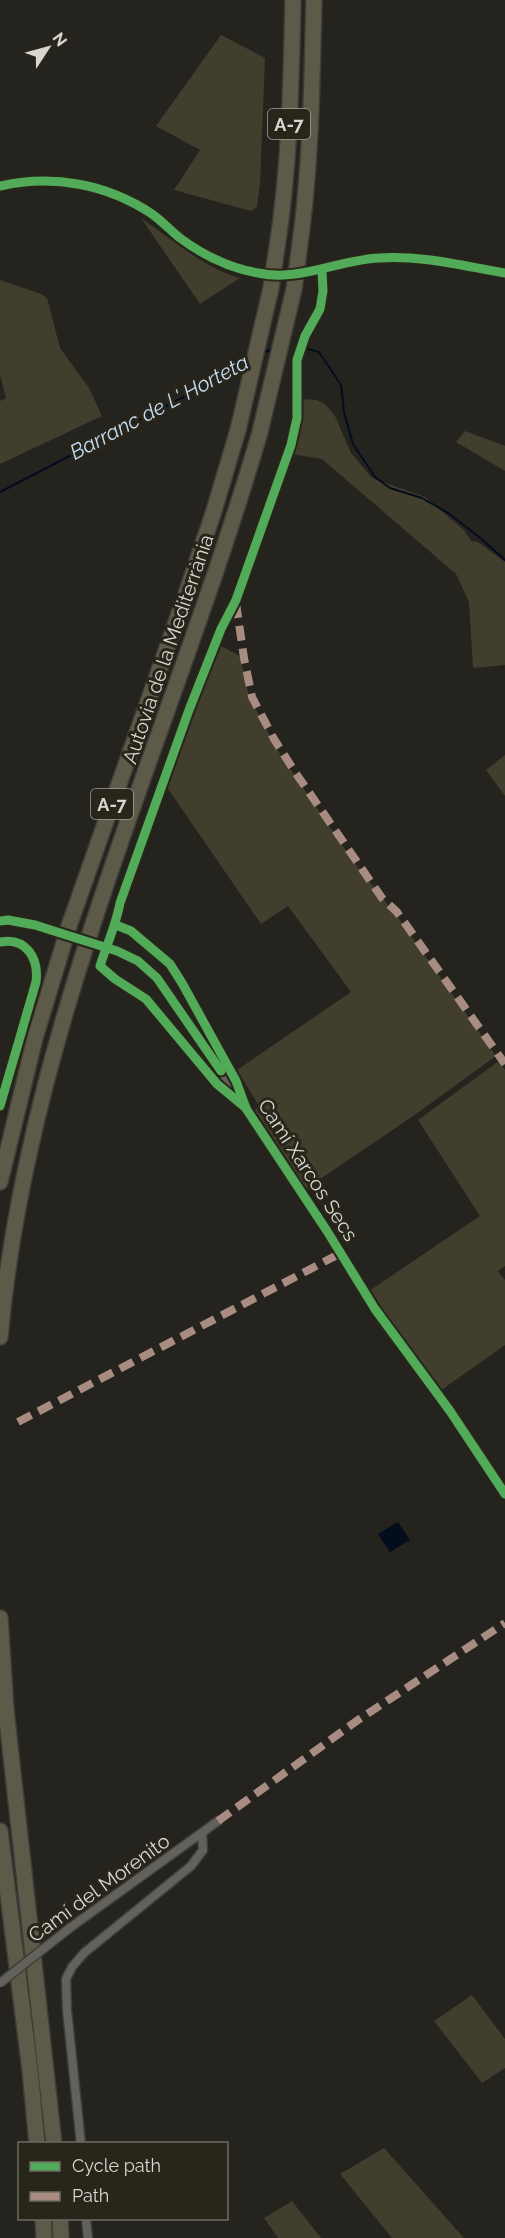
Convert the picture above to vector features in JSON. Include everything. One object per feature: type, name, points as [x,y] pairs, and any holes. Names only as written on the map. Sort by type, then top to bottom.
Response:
[{"type":"highway","name":"Autovia de la Mediterrània","points":[[0,1182],[35,1038],[69,926],[186,594],[238,430],[271,288],[282,214],[291,103],[292,0]]},
{"type":"highway","name":"Autovia de la Mediterrània","points":[[0,1336],[5,1281],[27,1161],[58,1037],[90,932],[231,529],[268,405],[294,289],[305,208],[311,124],[314,0]]},
{"type":"highway","points":[[0,1618],[6,1710],[54,2142]]},
{"type":"highway","points":[[0,1831],[25,2024],[37,2142]]},
{"type":"highway","points":[[43,2220],[44,2238]]},
{"type":"highway","points":[[60,2220],[61,2238]]},
{"type":"street","points":[[0,186],[23,181],[47,180],[94,187],[131,201],[152,214],[201,253],[228,265],[259,274],[291,276],[376,258],[407,256],[505,273]]},
{"type":"street","name":"Camí Xarcos Secs","points":[[0,921],[8,920],[35,925],[117,951],[150,969],[327,1231],[375,1309],[450,1411],[505,1494]]},
{"type":"street","name":"Camí del Morenito","points":[[0,1983],[71,1927],[218,1821]]},
{"type":"street","points":[[81,2142],[66,2010],[66,1978],[84,1953],[191,1866],[203,1850],[202,1833]]},
{"type":"street","points":[[86,2220],[88,2238]]},
{"type":"shaded area","points":[[221,35],[265,58],[260,184],[257,207],[251,211],[174,190],[200,150],[156,126]]},
{"type":"shaded area","points":[[141,218],[200,260],[240,278],[200,304]]},
{"type":"shaded area","points":[[0,280],[47,298],[60,348],[89,388],[102,416],[0,464],[0,401],[6,398],[0,375]]},
{"type":"shaded area","points":[[301,399],[317,400],[326,405],[335,416],[351,453],[372,478],[425,497],[464,530],[471,541],[478,542],[505,562],[505,665],[473,668],[469,602],[456,574],[322,459],[291,454]]},
{"type":"shaded area","points":[[465,431],[505,446],[505,471],[456,442]]},
{"type":"shaded area","points":[[221,646],[240,656],[249,696],[278,751],[353,861],[397,916],[496,1056],[304,1190],[254,1111],[259,1106],[237,1070],[351,992],[288,906],[261,924],[166,786],[186,729]]},
{"type":"shaded area","points":[[505,755],[505,796],[486,770]]},
{"type":"shaded area","points":[[499,1061],[505,1070],[505,1266],[498,1271],[505,1280],[505,1345],[440,1391],[369,1291],[480,1216],[418,1120]]},
{"type":"shaded area","points":[[472,1995],[505,2039],[505,2068],[482,2083],[434,2021]]},
{"type":"shaded area","points":[[384,2148],[464,2238],[392,2238],[340,2174]]},
{"type":"shaded area","points":[[292,2201],[321,2238],[278,2238],[264,2218]]},
{"type":"water","points":[[398,1522],[410,1540],[390,1552],[378,1534]]},
{"type":"waterway","points":[[305,348],[319,352],[341,385],[344,412],[353,444],[375,477],[390,488],[422,498],[448,513],[505,560]]},
{"type":"waterway","name":"Barranc de L' Horteta","points":[[262,353],[273,349]]},
{"type":"waterway","name":"Barranc de L' Horteta","points":[[0,492],[211,383],[240,361],[248,358]]},
{"type":"marked path","points":[[236,603],[252,697],[274,739],[382,898],[397,912],[505,1064]]},
{"type":"marked path","points":[[18,1422],[341,1253]]},
{"type":"marked path","points":[[218,1821],[358,1720],[505,1623]]},
{"type":"cycle path","points":[[0,186],[40,181],[60,182],[79,184],[117,195],[152,214],[180,238],[207,255],[237,268],[258,273],[289,275],[348,262],[395,257],[442,262],[505,273]]},
{"type":"cycle path","points":[[116,925],[131,931],[170,964],[236,1081],[246,1108],[217,1084],[146,999],[115,979],[100,966],[189,710],[221,629],[236,600],[291,445],[297,418],[297,360],[305,336],[320,309],[323,291],[322,270]]},
{"type":"cycle path","points":[[0,921],[8,920],[35,925],[117,951],[138,961],[157,978],[221,1071]]},
{"type":"cycle path","points":[[0,942],[9,941],[24,946],[33,957],[36,973],[36,982],[0,1106]]},
{"type":"cycle path","points":[[241,1101],[327,1231],[375,1309],[450,1411],[505,1494]]}]
